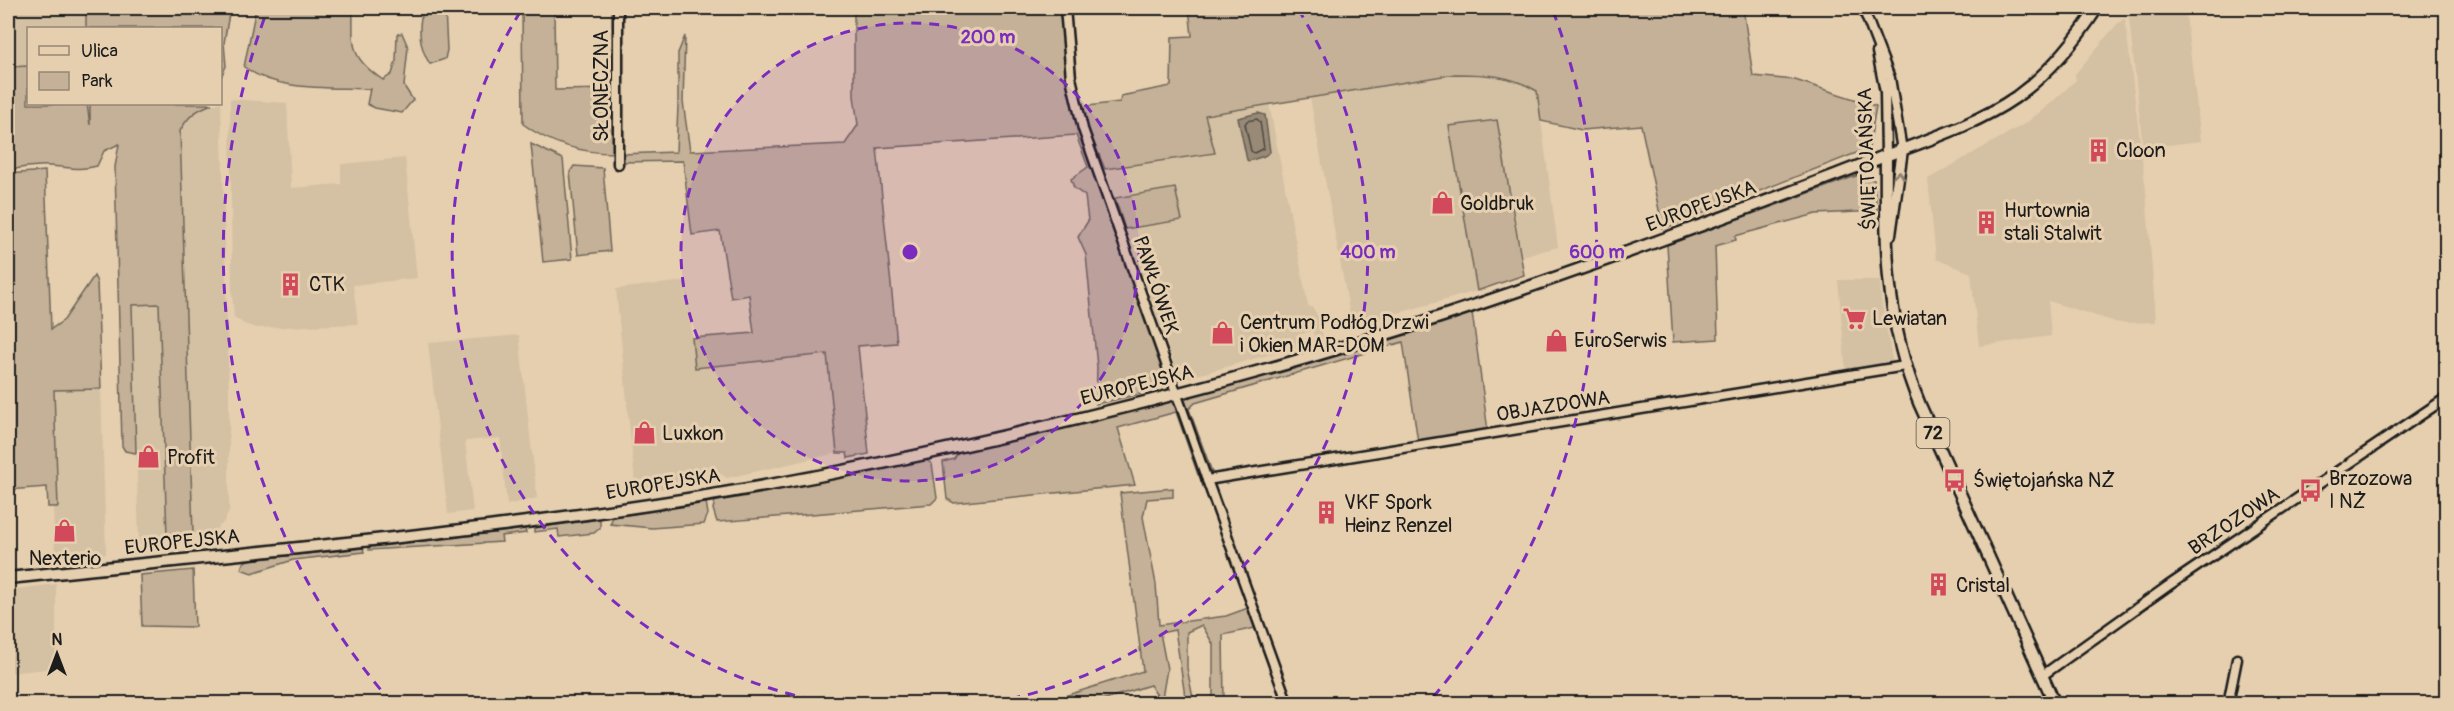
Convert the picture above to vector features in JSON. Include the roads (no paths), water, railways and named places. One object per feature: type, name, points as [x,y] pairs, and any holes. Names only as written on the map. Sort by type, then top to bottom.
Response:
[{"type":"main road","name":"EUROPEJSKA","points":[[8,578],[492,527],[698,497],[897,460],[1058,424],[1176,394],[1351,344],[1496,298],[1711,222],[1902,150],[1979,118],[2021,93],[2063,55],[2097,8]]},
{"type":"main road","name":"ŚWIĘTOJAŃSKA","points":[[1888,241],[1893,225],[1902,150]]},
{"type":"main road","name":"ŚWIĘTOJAŃSKA","points":[[1886,156],[1886,229],[1892,311],[1905,366],[2043,675]]},
{"type":"main road","name":"72","points":[[2043,675],[2055,704]]},
{"type":"street","name":"SŁONECZNA","points":[[618,8],[618,164]]},
{"type":"street","name":"PAWŁÓWEK","points":[[1065,8],[1071,78],[1078,115],[1206,480],[1288,704]]},
{"type":"street","name":"ŚWIĘTOJAŃSKA","points":[[1863,8],[1893,89],[1902,150]]},
{"type":"street","name":"ŚWIĘTOJAŃSKA","points":[[1875,40],[1885,92],[1886,156]]},
{"type":"street","name":"OBJAZDOWA","points":[[1206,480],[1905,366]]},
{"type":"street","name":"BRZOZOWA","points":[[2043,675],[2168,586],[2446,398]]},
{"type":"street","points":[[2228,704],[2237,659]]},
{"type":"water","points":[[1258,113],[1265,115],[1270,152],[1249,161],[1238,118]]},
{"type":"place","name":"Cloon","points":[[2098,150]]},
{"type":"place","name":"Goldbruk","points":[[1442,203]]},
{"type":"place","name":"Hurtownia stali Stalwit","points":[[1986,222]]},
{"type":"place","name":"CTK","points":[[291,284]]},
{"type":"place","name":"Lewiatan","points":[[1854,318]]},
{"type":"place","name":"Centrum Podłóg Drzwi i Okien MAR-DOM","points":[[1222,333]]},
{"type":"place","name":"EuroSerwis","points":[[1556,340]]},
{"type":"place","name":"Luxkon","points":[[644,433]]},
{"type":"place","name":"Profit","points":[[149,457]]},
{"type":"place","name":"Świętojańska NŻ","points":[[1955,480]]},
{"type":"place","name":"Brzozowa I NŻ","points":[[2311,490]]},
{"type":"place","name":"VKF Spork Heinz Renzel","points":[[1326,513]]},
{"type":"place","name":"Nexterio","points":[[65,531]]},
{"type":"place","name":"Cristal","points":[[1938,585]]}]
